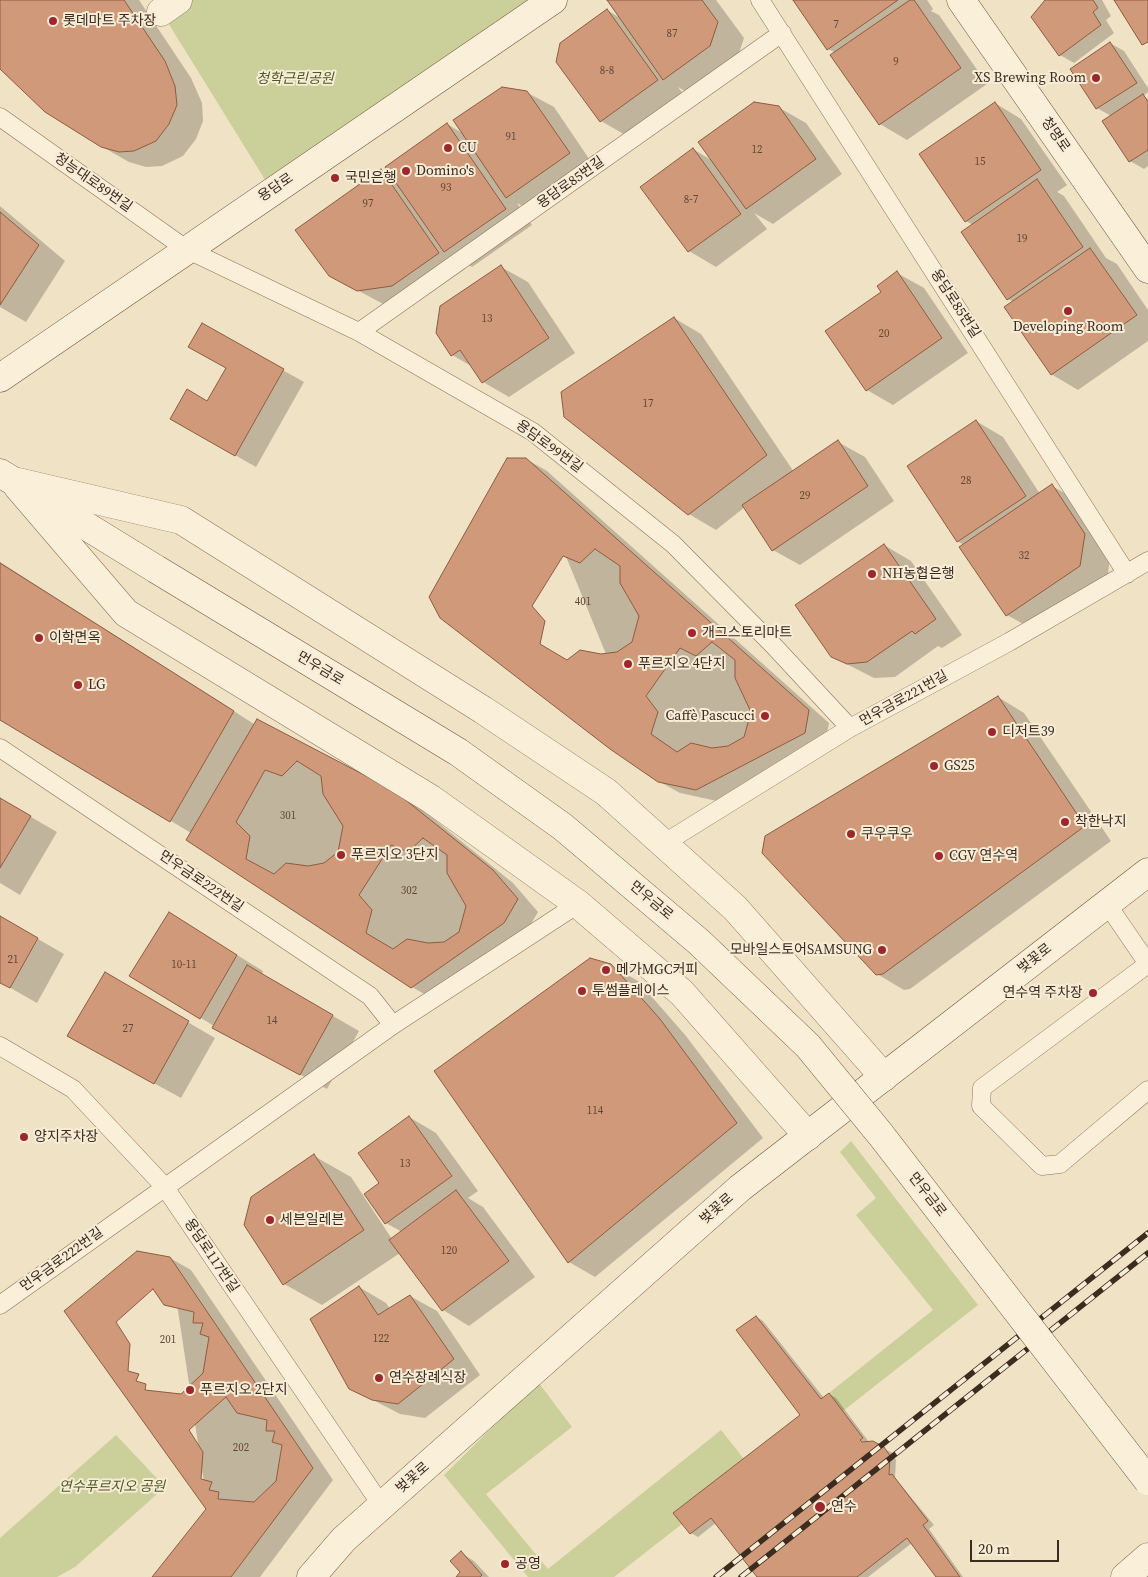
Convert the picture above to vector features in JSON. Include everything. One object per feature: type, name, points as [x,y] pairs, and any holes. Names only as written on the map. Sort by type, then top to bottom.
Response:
[{"type":"street","name":"용담로","points":[[0,378],[186,249],[553,0]]},
{"type":"street","name":"청명로","points":[[961,0],[1148,269]]},
{"type":"street","name":"먼우금로","points":[[6,477],[458,752],[563,828],[699,942],[808,1046],[881,1135],[1148,1481]]},
{"type":"street","points":[[6,477],[180,520],[491,715],[606,792],[735,908],[884,1077]]},
{"type":"street","points":[[6,477],[126,613],[431,799],[578,904],[682,993],[808,1136]]},
{"type":"street","name":"벚꽃로","points":[[311,1577],[344,1539],[740,1188],[1148,872]]},
{"type":"street","points":[[1125,1577],[1148,1558]]},
{"type":"lane","name":"용담로85번길","points":[[760,0],[1127,574]]},
{"type":"lane","name":"용담로85번길","points":[[359,332],[782,34]]},
{"type":"lane","name":"청능대로89번길","points":[[0,117],[186,249]]},
{"type":"lane","name":"용담로99번길","points":[[186,249],[359,332],[533,432],[665,538],[772,644],[850,728]]},
{"type":"lane","name":"먼우금로221번길","points":[[663,844],[850,728],[1148,561]]},
{"type":"lane","name":"먼우금로222번길","points":[[0,748],[370,996],[393,1025]]},
{"type":"lane","name":"먼우금로222번길","points":[[0,1305],[164,1186],[393,1025],[578,904]]},
{"type":"lane","points":[[1107,904],[1148,964],[982,1088],[980,1106],[1042,1166],[1060,1164],[1148,1090]]},
{"type":"lane","name":"용담로117번길","points":[[0,1046],[73,1089],[164,1186],[382,1506]]},
{"type":"green space","name":"청학근린공원","points":[[154,0],[541,0],[272,191]]},
{"type":"green space","points":[[851,1141],[978,1305],[843,1411],[829,1393],[933,1310],[856,1215],[876,1198],[840,1152]]},
{"type":"green space","points":[[538,1382],[572,1427],[486,1494],[548,1569],[721,1430],[744,1459],[674,1512],[682,1524],[614,1577],[528,1577],[444,1475]]},
{"type":"green space","name":"연수푸르지오 공원","points":[[116,1435],[165,1487],[75,1567],[57,1577],[0,1577],[0,1538]]},
{"type":"building","points":[[0,0],[124,0],[165,61],[175,86],[177,105],[169,124],[156,141],[134,151],[119,152],[101,147],[45,112],[0,69]]},
{"type":"building","points":[[607,0],[702,0],[718,22],[710,46],[663,80]]},
{"type":"building","points":[[793,0],[898,0],[827,50]]},
{"type":"building","points":[[910,0],[914,0],[961,68],[879,125],[830,55]]},
{"type":"building","points":[[1045,0],[1093,0],[1098,8],[1093,12],[1101,25],[1059,56],[1031,17]]},
{"type":"building","points":[[1114,0],[1148,0],[1148,42],[1142,45]]},
{"type":"building","points":[[607,9],[658,80],[600,122],[556,62],[560,43]]},
{"type":"building","points":[[1110,42],[1137,83],[1096,109],[1070,69]]},
{"type":"building","points":[[502,87],[527,91],[570,153],[506,198],[453,120]]},
{"type":"building","points":[[1143,94],[1148,102],[1148,150],[1129,162],[1102,121]]},
{"type":"building","points":[[754,102],[779,106],[816,159],[746,209],[698,142]]},
{"type":"building","points":[[995,102],[1041,170],[965,222],[919,154]]},
{"type":"building","points":[[447,123],[506,209],[444,252],[385,167]]},
{"type":"building","points":[[693,148],[741,214],[688,252],[640,187]]},
{"type":"building","points":[[381,169],[439,253],[392,286],[357,291],[329,276],[295,230]]},
{"type":"building","points":[[1037,179],[1083,247],[1007,300],[961,232]]},
{"type":"building","points":[[0,212],[39,245],[0,305]]},
{"type":"building","points":[[1090,248],[1137,315],[1051,375],[1004,307]]},
{"type":"building","points":[[501,265],[549,338],[482,383],[460,350],[451,356],[436,333],[440,306]]},
{"type":"building","points":[[897,271],[942,338],[866,391],[825,331],[881,292],[877,286]]},
{"type":"building","points":[[674,317],[767,455],[688,515],[564,417],[561,392]]},
{"type":"building","points":[[202,323],[284,369],[235,456],[170,419],[187,389],[207,401],[226,368],[188,347]]},
{"type":"building","points":[[976,420],[1026,496],[957,542],[907,466]]},
{"type":"building","points":[[838,440],[868,486],[772,551],[742,505]]},
{"type":"building","name":"푸르지오 4단지","points":[[507,458],[526,458],[809,710],[805,733],[696,790],[658,782],[610,749],[440,618],[429,597]]},
{"type":"building","points":[[1052,484],[1085,534],[1080,566],[1006,616],[959,547]]},
{"type":"building","name":"NH농협은행","points":[[884,544],[936,619],[915,634],[912,631],[867,662],[847,664],[831,657],[795,605]]},
{"type":"building","points":[[595,549],[620,566],[620,583],[639,616],[632,642],[617,652],[601,654],[580,650],[567,660],[540,644],[545,621],[532,606],[563,556],[580,563]]},
{"type":"building","points":[[0,563],[234,711],[170,822],[0,720]]},
{"type":"building","points":[[712,642],[735,660],[735,678],[751,712],[744,737],[728,746],[712,748],[691,743],[677,752],[651,734],[658,712],[646,696],[680,648],[696,656]]},
{"type":"building","points":[[998,696],[1085,826],[883,974],[876,975],[762,853],[765,836]]},
{"type":"building","name":"푸르지오 3단지","points":[[257,719],[393,790],[493,870],[518,899],[504,923],[411,988],[186,840]]},
{"type":"building","points":[[297,761],[321,776],[323,794],[343,826],[338,852],[324,863],[308,866],[286,863],[274,874],[246,859],[250,836],[236,822],[265,770],[282,776]]},
{"type":"building","points":[[0,798],[31,816],[0,868]]},
{"type":"building","points":[[423,838],[447,855],[447,873],[466,906],[459,932],[444,942],[428,943],[407,939],[393,949],[366,933],[372,910],[359,895],[391,845],[408,852]]},
{"type":"building","points":[[169,912],[237,955],[200,1019],[129,976]]},
{"type":"building","points":[[0,916],[38,938],[10,988],[0,983]]},
{"type":"building","points":[[590,958],[611,964],[660,1019],[737,1123],[568,1263],[434,1071]]},
{"type":"building","points":[[247,965],[333,1015],[300,1075],[212,1028]]},
{"type":"building","points":[[105,972],[189,1021],[154,1084],[67,1036]]},
{"type":"building","points":[[409,1116],[452,1176],[385,1224],[364,1194],[379,1183],[358,1153]]},
{"type":"building","points":[[314,1154],[364,1230],[283,1285],[244,1225],[251,1197]]},
{"type":"building","points":[[456,1190],[509,1261],[442,1311],[389,1240]]},
{"type":"building","name":"푸르지오 2단지","points":[[137,1251],[170,1257],[313,1468],[231,1577],[152,1577],[206,1509],[64,1311]]},
{"type":"building","points":[[359,1286],[378,1315],[410,1295],[454,1359],[398,1404],[372,1400],[349,1389],[310,1319]]},
{"type":"building","points":[[153,1289],[164,1305],[194,1312],[193,1323],[203,1323],[200,1334],[209,1337],[203,1373],[181,1394],[145,1390],[146,1384],[136,1381],[139,1374],[128,1371],[130,1344],[116,1322]]},
{"type":"building","points":[[756,1316],[821,1399],[829,1393],[863,1438],[860,1440],[862,1442],[873,1441],[884,1447],[890,1456],[889,1475],[892,1474],[928,1521],[923,1525],[960,1577],[936,1577],[907,1538],[857,1577],[757,1577],[711,1518],[690,1534],[673,1513],[800,1415],[736,1330]]},
{"type":"building","points":[[226,1397],[237,1413],[267,1420],[266,1431],[275,1431],[272,1442],[282,1445],[276,1481],[254,1502],[218,1499],[219,1492],[209,1490],[212,1482],[201,1479],[203,1452],[189,1430]]},
{"type":"building","points":[[461,1551],[482,1575],[480,1577],[456,1577],[460,1572],[450,1561]]},
{"type":"railway","points":[[716,1577],[1148,1233]]},
{"type":"railway","points":[[741,1577],[1148,1253]]},
{"type":"place","name":"롯데마트 주차장","points":[[53,21]]},
{"type":"place","name":"XS Brewing Room","points":[[1096,78]]},
{"type":"place","name":"CU","points":[[448,148]]},
{"type":"place","name":"Domino's","points":[[406,171]]},
{"type":"place","name":"국민은행","points":[[335,178]]},
{"type":"place","name":"Developing Room","points":[[1068,311]]},
{"type":"place","name":"NH농협은행","points":[[872,574]]},
{"type":"place","name":"개그스토리마트","points":[[692,633]]},
{"type":"place","name":"이학면옥","points":[[39,638]]},
{"type":"place","name":"푸르지오 4단지","points":[[628,664]]},
{"type":"place","name":"LG","points":[[78,685]]},
{"type":"place","name":"Caffè Pascucci","points":[[765,716]]},
{"type":"place","name":"디저트39","points":[[992,732]]},
{"type":"place","name":"GS25","points":[[934,766]]},
{"type":"place","name":"착한낙지","points":[[1065,822]]},
{"type":"place","name":"쿠우쿠우","points":[[851,834]]},
{"type":"place","name":"푸르지오 3단지","points":[[341,855]]},
{"type":"place","name":"CGV 연수역","points":[[939,856]]},
{"type":"place","name":"모바일스토어SAMSUNG","points":[[882,950]]},
{"type":"place","name":"메가MGC커피","points":[[606,970]]},
{"type":"place","name":"투썸플레이스","points":[[582,991]]},
{"type":"place","name":"연수역 주차장","points":[[1093,993]]},
{"type":"place","name":"양지주차장","points":[[24,1137]]},
{"type":"place","name":"세븐일레븐","points":[[270,1220]]},
{"type":"place","name":"연수장례식장","points":[[379,1378]]},
{"type":"place","name":"푸르지오 2단지","points":[[190,1390]]},
{"type":"place","name":"연수","points":[[820,1507]]},
{"type":"place","name":"공영","points":[[505,1564]]}]
